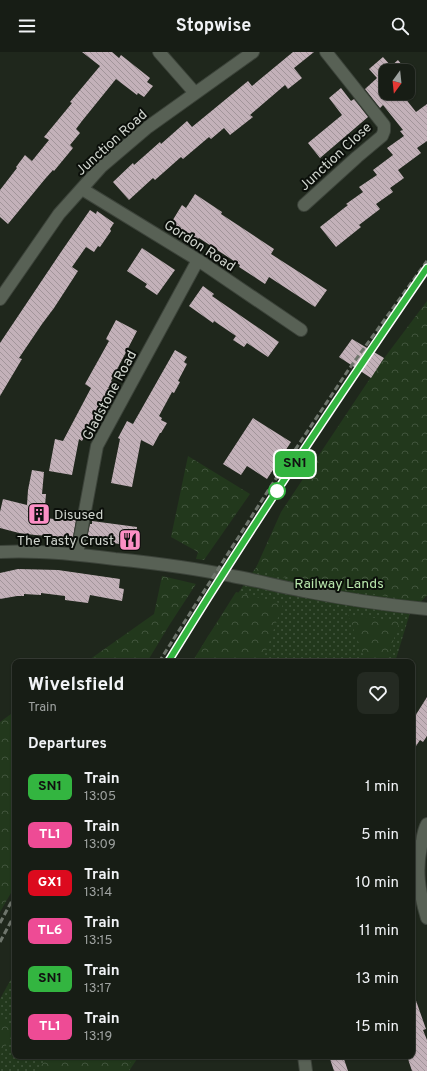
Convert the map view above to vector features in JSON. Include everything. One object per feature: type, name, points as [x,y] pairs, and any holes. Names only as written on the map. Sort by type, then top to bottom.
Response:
[{"type":"street","points":[[159,52],[195,92]]},
{"type":"street","name":"Junction Road","points":[[0,300],[59,214],[101,167],[148,127],[253,52]]},
{"type":"street","name":"Junction Close","points":[[304,205],[382,136],[384,131],[384,125],[326,52]]},
{"type":"street","name":"Gordon Road","points":[[82,189],[198,260],[301,330]]},
{"type":"street","name":"Gladstone Road","points":[[77,554],[97,446],[198,260]]},
{"type":"street","points":[[0,552],[21,551],[77,554],[182,567],[323,595],[427,609]]},
{"type":"street","points":[[427,824],[420,847],[417,870],[421,898],[427,918]]},
{"type":"street","points":[[304,1059],[306,1071]]},
{"type":"green space","name":"Railway Lands","points":[[427,301],[427,595],[420,602],[290,579],[255,570],[281,512],[379,365]]},
{"type":"green space","name":"Railway Lands","points":[[427,323],[427,595],[410,613],[396,659],[195,659],[208,636]]},
{"type":"green space","points":[[188,456],[250,494],[204,560],[196,559],[198,552],[171,537]]},
{"type":"green space","points":[[162,576],[196,584],[149,659],[90,659],[154,614]]},
{"type":"green space","points":[[236,592],[283,604],[263,659],[194,659]]},
{"type":"green space","points":[[348,615],[400,621],[387,659],[365,659]]},
{"type":"green space","points":[[12,713],[12,891],[0,912],[0,722]]},
{"type":"green space","points":[[12,977],[12,1059],[137,1059],[129,1071],[0,1071],[0,999]]},
{"type":"green space","points":[[0,1018],[12,1027],[12,1035],[0,1056]]},
{"type":"green space","points":[[46,1059],[133,1059],[125,1071],[37,1071]]},
{"type":"building","points":[[82,52],[112,52],[119,58],[121,55],[150,78],[147,82],[153,86],[144,97],[138,93],[137,95],[116,79],[76,129],[80,133],[70,145],[73,148],[8,224],[0,217],[0,190],[25,155],[32,161],[49,140],[44,137],[72,103],[70,102],[100,66]]},
{"type":"building","points":[[293,52],[314,52],[294,68],[302,78],[288,89],[285,85],[250,115],[253,117],[230,135],[224,128],[211,139],[209,137],[183,159],[181,157],[155,180],[153,178],[129,200],[113,182],[133,163],[134,165],[187,121],[192,127],[248,81],[252,86]]},
{"type":"building","points":[[383,57],[389,64],[379,64],[379,100],[407,100],[416,112],[427,104],[427,141],[417,148],[421,153],[398,170],[404,178],[390,188],[393,192],[376,204],[380,209],[359,225],[361,227],[336,247],[320,227],[348,205],[346,204],[363,192],[359,187],[377,175],[373,170],[393,155],[387,148],[404,136],[400,131],[403,130],[383,105],[380,108],[365,89],[377,78],[369,69]]},
{"type":"building","points":[[398,60],[401,64],[393,64]]},
{"type":"building","points":[[341,88],[351,101],[354,99],[368,117],[320,158],[308,143],[342,115],[329,98]]},
{"type":"building","points":[[195,194],[222,212],[221,214],[274,249],[271,254],[327,290],[315,307],[269,277],[265,284],[239,267],[240,265],[199,238],[197,240],[171,223],[182,205],[186,208]]},
{"type":"building","points":[[90,210],[96,214],[97,211],[114,223],[110,229],[111,231],[100,247],[98,246],[94,252],[86,247],[72,267],[78,271],[19,358],[22,359],[0,396],[0,343]]},
{"type":"building","points":[[142,248],[175,270],[157,295],[145,287],[147,284],[127,271]]},
{"type":"building","points":[[203,286],[214,294],[212,296],[279,342],[268,357],[247,343],[244,347],[233,340],[236,336],[214,321],[213,323],[189,306]]},
{"type":"building","points":[[116,320],[137,331],[111,381],[112,382],[108,388],[110,389],[82,441],[79,439],[72,475],[49,471],[55,439],[63,441],[91,388],[85,384],[109,341],[106,339]]},
{"type":"building","points":[[352,339],[384,358],[371,378],[339,357]]},
{"type":"building","points":[[175,350],[187,357],[184,362],[187,364],[178,381],[180,382],[174,393],[172,392],[159,416],[162,418],[161,420],[167,423],[153,446],[141,440],[132,487],[111,483],[120,439],[118,438],[127,421],[133,424]]},
{"type":"building","points":[[253,418],[291,442],[267,479],[247,466],[241,475],[223,464]]},
{"type":"building","points":[[32,470],[44,472],[42,494],[46,494],[44,518],[65,520],[66,518],[76,520],[73,537],[35,535],[0,528],[0,512],[3,499],[27,505]]},
{"type":"building","points":[[92,521],[137,527],[135,546],[87,539]]},
{"type":"building","points":[[18,569],[58,570],[120,579],[119,588],[124,589],[122,601],[90,595],[88,603],[65,600],[65,596],[41,593],[41,595],[24,594],[24,596],[0,599],[0,573]]},
{"type":"building","points":[[427,697],[427,736],[423,742],[420,740],[415,748],[415,716]]},
{"type":"building","points":[[415,998],[426,1029],[423,1030],[427,1040],[427,1071],[412,1071],[408,1059],[415,1059]]},
{"type":"building","points":[[330,1059],[344,1059],[348,1071],[334,1071]]},
{"type":"railway","points":[[161,659],[271,486],[349,369],[427,261]]},
{"type":"railway","points":[[170,659],[279,488],[393,318]]},
{"type":"railway","points":[[0,923],[12,901]]},
{"type":"railway","points":[[0,942],[12,920]]},
{"type":"train","name":"SN1","points":[[170,659],[277,491],[427,268]]},
{"type":"place","name":"Disused","points":[[39,514]]},
{"type":"place","name":"The Tasty Crust","points":[[130,540]]}]
